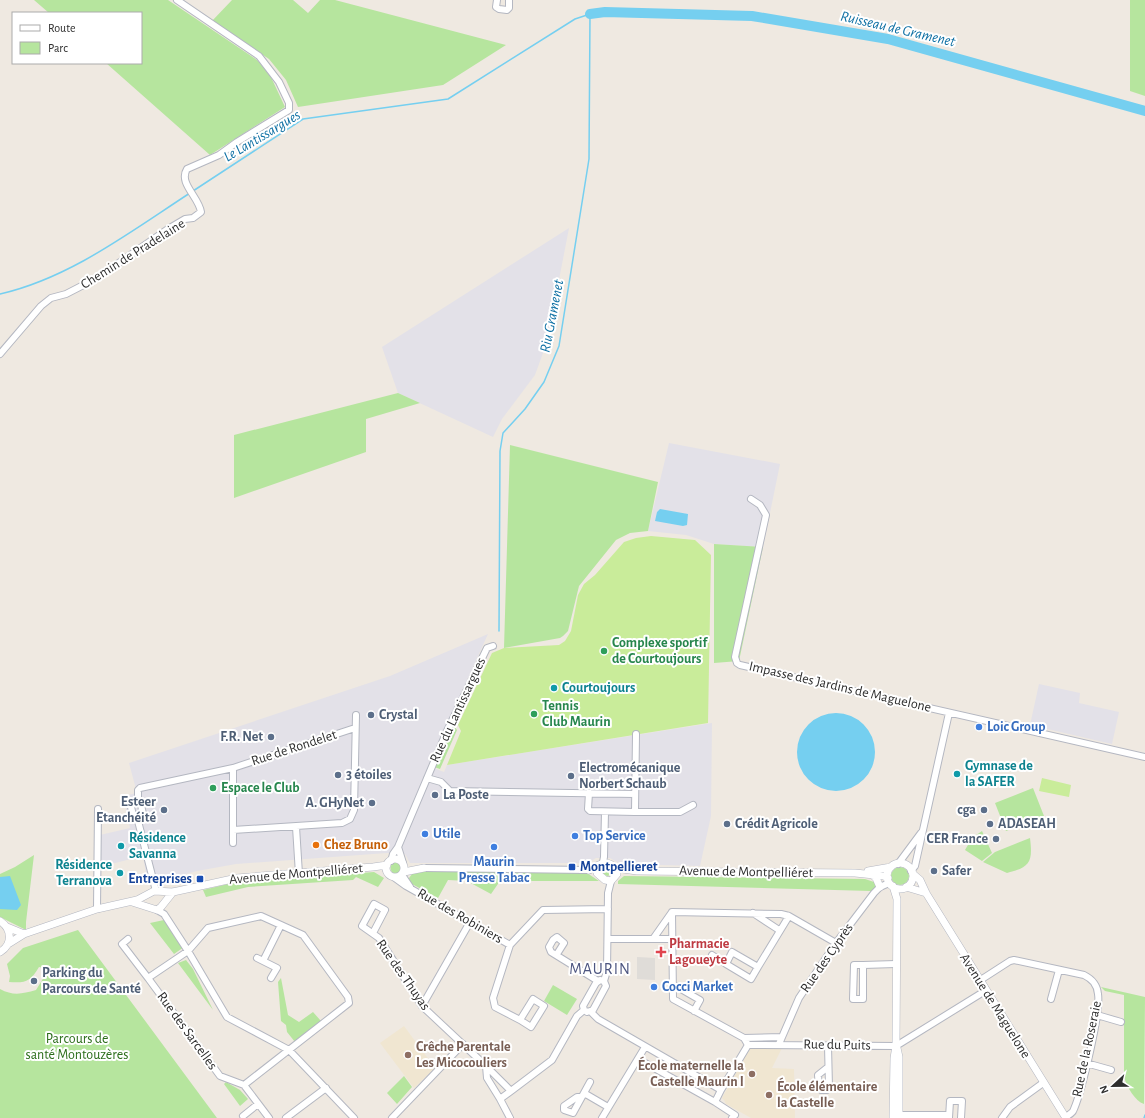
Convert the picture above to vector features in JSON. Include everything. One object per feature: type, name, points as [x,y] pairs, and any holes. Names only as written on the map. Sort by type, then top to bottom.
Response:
[{"type":"street","name":"Chemin de Pradelaine","points":[[0,354],[41,306],[51,298],[66,294],[97,278],[168,229],[185,219],[193,218],[201,212],[200,204],[184,180],[184,173],[187,169],[209,161],[289,110],[289,103],[280,82],[259,56],[178,0]]},
{"type":"street","points":[[497,0],[496,7],[498,9],[507,10],[509,8],[509,0]]},
{"type":"street","name":"Impasse des Jardins de Maguelone","points":[[751,499],[760,505],[766,515],[735,657],[737,662],[740,665],[948,713]]},
{"type":"street","name":"Rue du Lantissargues","points":[[388,865],[398,847],[427,778],[487,648],[493,646]]},
{"type":"street","points":[[897,899],[904,888],[912,881],[912,873],[924,830],[948,713],[1145,757]]},
{"type":"street","name":"Rue de Rondelet","points":[[233,830],[342,823],[350,819],[354,810],[356,715]]},
{"type":"street","name":"Rue de Rondelet","points":[[138,800],[138,790],[140,788],[233,768],[356,728]]},
{"type":"street","points":[[635,812],[636,734]]},
{"type":"street","name":"Rue de Rondelet","points":[[233,768],[234,843]]},
{"type":"street","name":"Rue du Lantissargues","points":[[427,778],[442,782],[450,790],[635,794]]},
{"type":"street","points":[[589,793],[588,809],[590,811],[680,812],[693,805]]},
{"type":"street","points":[[138,821],[144,818],[138,800],[130,803],[134,819],[138,821],[152,882],[153,893]]},
{"type":"street","points":[[97,910],[98,809]]},
{"type":"street","points":[[596,870],[604,860],[605,812]]},
{"type":"street","points":[[296,827],[299,874]]},
{"type":"street","points":[[924,830],[895,865],[890,882],[897,899],[896,1046],[899,1057],[896,1117],[949,1116],[950,1101],[962,1101],[961,1118]]},
{"type":"street","points":[[398,847],[403,868]]},
{"type":"street","points":[[396,859],[403,868],[395,878],[390,876],[388,865],[396,859]]},
{"type":"street","points":[[500,1099],[510,1090],[552,1060],[577,1016],[584,1010],[583,1006],[607,971],[608,881],[616,871],[604,860]]},
{"type":"street","points":[[895,865],[904,864],[912,873]]},
{"type":"street","name":"Avenue de Montpelliéret","points":[[0,952],[8,944],[24,934],[97,910],[129,902],[153,893],[173,892],[237,878],[373,868],[388,865]]},
{"type":"street","name":"Avenue de Montpelliéret","points":[[855,873],[895,865]]},
{"type":"street","points":[[403,868],[596,870],[608,881]]},
{"type":"street","name":"Rue des Robiniers","points":[[403,868],[410,887]]},
{"type":"street","name":"Avenue de Montpelliéret","points":[[616,871],[855,873],[872,874],[890,882]]},
{"type":"street","name":"Avenue de Maguelone","points":[[912,873],[920,880],[926,893],[979,981],[1065,1118]]},
{"type":"street","points":[[872,874],[876,878],[880,887]]},
{"type":"street","name":"Rue des Robiniers","points":[[395,878],[510,945]]},
{"type":"street","points":[[890,882],[904,888],[926,893]]},
{"type":"street","name":"Rue des Cyprès","points":[[779,1044],[799,998],[836,943],[880,887],[890,882]]},
{"type":"street","points":[[153,893],[145,901],[147,906],[151,909],[161,906],[173,892]]},
{"type":"street","points":[[153,893],[163,896],[161,906],[164,914],[227,1017],[289,1050],[354,1118]]},
{"type":"street","name":"Avenue de Montpelliéret","points":[[129,902],[147,906]]},
{"type":"street","name":"Rue des Thuyas","points":[[373,933],[385,910],[374,904],[362,926],[379,938],[422,1006],[510,1090]]},
{"type":"street","points":[[520,1020],[533,999],[544,1006],[531,1027],[495,1007],[493,998],[510,945],[543,910],[608,909]]},
{"type":"street","points":[[672,912],[781,914],[789,916],[836,943]]},
{"type":"street","points":[[653,938],[672,912]]},
{"type":"street","points":[[672,912],[674,939],[673,999],[744,1038],[782,1036]]},
{"type":"street","points":[[753,913],[780,930]]},
{"type":"street","name":"Rue des Sarcelles","points":[[244,1085],[220,1076],[148,978],[188,951],[208,928],[261,916],[303,935],[349,1001],[348,1006],[289,1050]]},
{"type":"street","points":[[712,955],[751,979],[789,916]]},
{"type":"street","points":[[0,921],[7,927],[24,934]]},
{"type":"street","points":[[422,1006],[470,922]]},
{"type":"street","points":[[263,961],[281,925]]},
{"type":"street","points":[[7,927],[10,935],[8,944]]},
{"type":"street","points":[[128,939],[122,944],[148,978]]},
{"type":"street","points":[[608,939],[674,939]]},
{"type":"street","points":[[726,964],[732,952],[758,967]]},
{"type":"street","points":[[557,954],[601,981],[606,986],[591,1012]]},
{"type":"street","points":[[257,958],[277,968],[271,978]]},
{"type":"street","name":"Rue de la Roseraie","points":[[979,981],[1010,961],[1014,960],[1091,978],[1098,992],[1097,1014],[1074,1111],[1065,1118]]},
{"type":"street","points":[[863,965],[863,999],[853,999],[854,965],[896,964]]},
{"type":"street","points":[[1051,999],[1059,970]]},
{"type":"street","points":[[674,985],[700,1000],[694,1011]]},
{"type":"street","points":[[896,1046],[985,990]]},
{"type":"street","points":[[584,1010],[591,1012],[598,1018],[646,1047],[721,1090]]},
{"type":"street","points":[[1097,1014],[1121,1022]]},
{"type":"street","points":[[715,1102],[748,1045],[744,1038]]},
{"type":"street","points":[[392,1118],[463,1044]]},
{"type":"street","name":"Rue du Puits","points":[[748,1045],[779,1044],[896,1046]]},
{"type":"street","points":[[828,1046],[828,1067]]},
{"type":"street","points":[[602,1118],[646,1047]]},
{"type":"street","points":[[269,1118],[244,1085],[289,1050]]},
{"type":"street","points":[[638,1059],[715,1102],[734,1116]]},
{"type":"street","points":[[1086,1064],[1110,1070]]},
{"type":"street","points":[[486,1066],[487,1078],[510,1118]]},
{"type":"street","points":[[590,1082],[582,1095],[608,1107]]},
{"type":"street","points":[[1002,1118],[1010,1107],[1043,1082]]},
{"type":"street","points":[[286,1118],[326,1088]]},
{"type":"street","points":[[243,1116],[258,1104]]},
{"type":"shaded area","points":[[569,228],[547,342],[535,375],[502,419],[493,437],[398,393],[382,347]]},
{"type":"shaded area","points":[[669,443],[780,464],[763,547],[714,544],[686,535],[648,531]]},
{"type":"shaded area","points":[[488,634],[428,766],[444,772],[447,765],[712,723],[711,816],[700,866],[620,864],[610,858],[596,858],[588,863],[410,863],[405,854],[387,853],[236,864],[197,871],[148,884],[143,856],[99,867],[100,835],[130,828],[123,796],[137,793],[129,763],[390,676]]},
{"type":"shaded area","points":[[1039,684],[1080,693],[1079,703],[1119,712],[1112,744],[1030,725]]},
{"type":"shaded area","points":[[637,957],[655,958],[655,980],[637,979]]},
{"type":"shaded area","name":"Crêche Parentale Les Micocouliers","points":[[404,1026],[435,1068],[414,1088],[380,1043]]},
{"type":"shaded area","points":[[750,1048],[782,1048],[772,1068],[794,1069],[795,1118],[751,1118],[726,1104],[722,1098]]},
{"type":"green space","points":[[34,0],[168,0],[257,60],[270,75],[285,107],[210,155],[107,64],[142,64],[142,12],[48,12]]},
{"type":"green space","points":[[232,0],[293,0],[308,13],[320,0],[335,0],[506,45],[443,85],[298,107],[286,80],[269,59],[212,21]]},
{"type":"green space","points":[[1130,0],[1145,0],[1145,96],[1130,91]]},
{"type":"green space","points":[[398,393],[420,403],[366,419],[366,452],[234,498],[234,435]]},
{"type":"green space","points":[[510,445],[658,482],[648,531],[630,533],[616,540],[579,586],[568,631],[560,638],[504,648]]},
{"type":"green space","name":"Complexe sportif de Courtoujours","points":[[651,536],[695,540],[711,555],[708,723],[447,765],[461,731],[458,725],[492,653],[504,648],[559,645],[565,641],[571,631],[578,595],[584,584],[595,575],[624,542],[636,538]]},
{"type":"green space","points":[[714,544],[763,547],[739,661],[714,663]]},
{"type":"green space","points":[[451,726],[454,726],[457,730],[440,769],[434,767]]},
{"type":"green space","points":[[1042,778],[1071,785],[1069,797],[1039,791]]},
{"type":"green space","points":[[1033,788],[1044,816],[1006,831],[995,803]]},
{"type":"green space","points":[[982,831],[992,853],[982,861],[965,850],[972,838]]},
{"type":"green space","points":[[1030,838],[1031,853],[1025,866],[1007,873],[983,862],[995,852]]},
{"type":"green space","points":[[34,855],[26,930],[0,917],[0,874],[15,867]]},
{"type":"green space","points":[[396,862],[400,864],[402,868],[400,872],[396,874],[392,872],[390,868],[392,864]]},
{"type":"green space","points":[[604,866],[611,870],[612,875],[607,876],[601,872],[601,869]]},
{"type":"green space","points":[[900,867],[906,870],[909,876],[906,882],[900,885],[894,882],[891,876],[894,870]]},
{"type":"green space","points":[[422,871],[587,873],[599,881],[500,881],[491,894],[467,881],[448,880],[438,898],[410,883],[409,878],[412,874]]},
{"type":"green space","points":[[374,872],[384,878],[378,887],[356,877],[353,880],[248,887],[206,897],[203,890],[228,884]]},
{"type":"green space","points":[[624,876],[865,879],[874,882],[876,887],[871,891],[618,884],[618,881]]},
{"type":"green space","points":[[164,920],[184,947],[174,954],[150,923]]},
{"type":"green space","name":"Parcours de santé Montouzères","points":[[78,930],[217,1118],[0,1118],[0,989],[9,993],[18,994],[36,990],[49,969],[39,967],[30,979],[24,982],[9,982],[10,976],[7,964],[23,948]]},
{"type":"green space","points":[[186,960],[193,969],[213,1010],[178,963]]},
{"type":"green space","points":[[281,978],[288,1015],[299,1022],[313,1012],[321,1021],[295,1042],[287,1032],[286,1025],[281,1021],[278,982]]},
{"type":"green space","points":[[553,985],[577,999],[567,1015],[544,1001]]},
{"type":"green space","points":[[1101,987],[1145,997],[1144,1104],[1132,1093],[1124,1077],[1124,995],[1105,991]]},
{"type":"green space","points":[[404,1076],[412,1087],[397,1104],[387,1093]]},
{"type":"green space","points":[[226,1082],[240,1090],[248,1099],[240,1106],[224,1084]]},
{"type":"water","points":[[660,509],[688,514],[687,525],[683,526],[655,521],[657,512]]},
{"type":"water","points":[[828,713],[844,713],[858,719],[869,730],[875,744],[875,760],[869,774],[858,785],[844,791],[828,791],[814,785],[803,774],[797,760],[797,744],[803,730],[814,719]]},
{"type":"water","points":[[10,876],[21,905],[17,910],[0,909],[0,877]]},
{"type":"waterway","name":"Ruisseau de Gramenet","points":[[590,14],[605,12],[752,16],[888,39],[1145,111]]},
{"type":"waterway","name":"Riu Gramenet","points":[[193,191],[303,119],[448,99],[575,19],[590,14],[589,159],[559,346],[544,382],[525,409],[503,433],[500,451],[499,631]]},
{"type":"waterway","name":"Le Lantissargues","points":[[0,294],[26,287],[75,265],[122,238],[190,193]]},
{"type":"place","name":"Complexe sportif de Courtoujours","points":[[604,651]]},
{"type":"place","name":"Courtoujours","points":[[554,688]]},
{"type":"place","name":"Tennis Club Maurin","points":[[534,714]]},
{"type":"place","name":"Crystal","points":[[371,715]]},
{"type":"place","name":"Loic Group","points":[[979,727]]},
{"type":"place","name":"F.R. Net","points":[[271,737]]},
{"type":"place","name":"Gymnase de la SAFER","points":[[957,774]]},
{"type":"place","name":"3 étoiles","points":[[338,775]]},
{"type":"place","name":"Electromécanique Norbert Schaub","points":[[571,776]]},
{"type":"place","name":"Espace le Club","points":[[213,788]]},
{"type":"place","name":"La Poste","points":[[435,795]]},
{"type":"place","name":"A. GHyNet","points":[[372,803]]},
{"type":"place","name":"Esteer Etanchéité","points":[[164,810]]},
{"type":"place","name":"cga","points":[[984,810]]},
{"type":"place","name":"Crédit Agricole","points":[[727,824]]},
{"type":"place","name":"ADASEAH","points":[[990,824]]},
{"type":"place","name":"Utile","points":[[425,834]]},
{"type":"place","name":"Top Service","points":[[575,836]]},
{"type":"place","name":"CER France","points":[[996,839]]},
{"type":"place","name":"Chez Bruno","points":[[316,845]]},
{"type":"place","name":"Résidence Savanna","points":[[121,846]]},
{"type":"place","name":"Maurin Presse Tabac","points":[[494,847]]},
{"type":"place","name":"Montpellieret","points":[[572,867]]},
{"type":"place","name":"Safer","points":[[934,871]]},
{"type":"place","name":"Résidence Terranova","points":[[120,873]]},
{"type":"place","name":"Entreprises","points":[[200,879]]},
{"type":"place","name":"Pharmacie Lagoueyte","points":[[661,952]]},
{"type":"place","name":"Parking du Parcours de Santé","points":[[34,981]]},
{"type":"place","name":"Cocci Market","points":[[654,987]]},
{"type":"place","name":"Crêche Parentale Les Micocouliers","points":[[408,1055]]},
{"type":"place","name":"École maternelle la Castelle Maurin I","points":[[752,1074]]},
{"type":"place","name":"École élémentaire la Castelle","points":[[769,1095]]},
{"type":"district","name":"MAURIN","points":[[600,969]]}]
